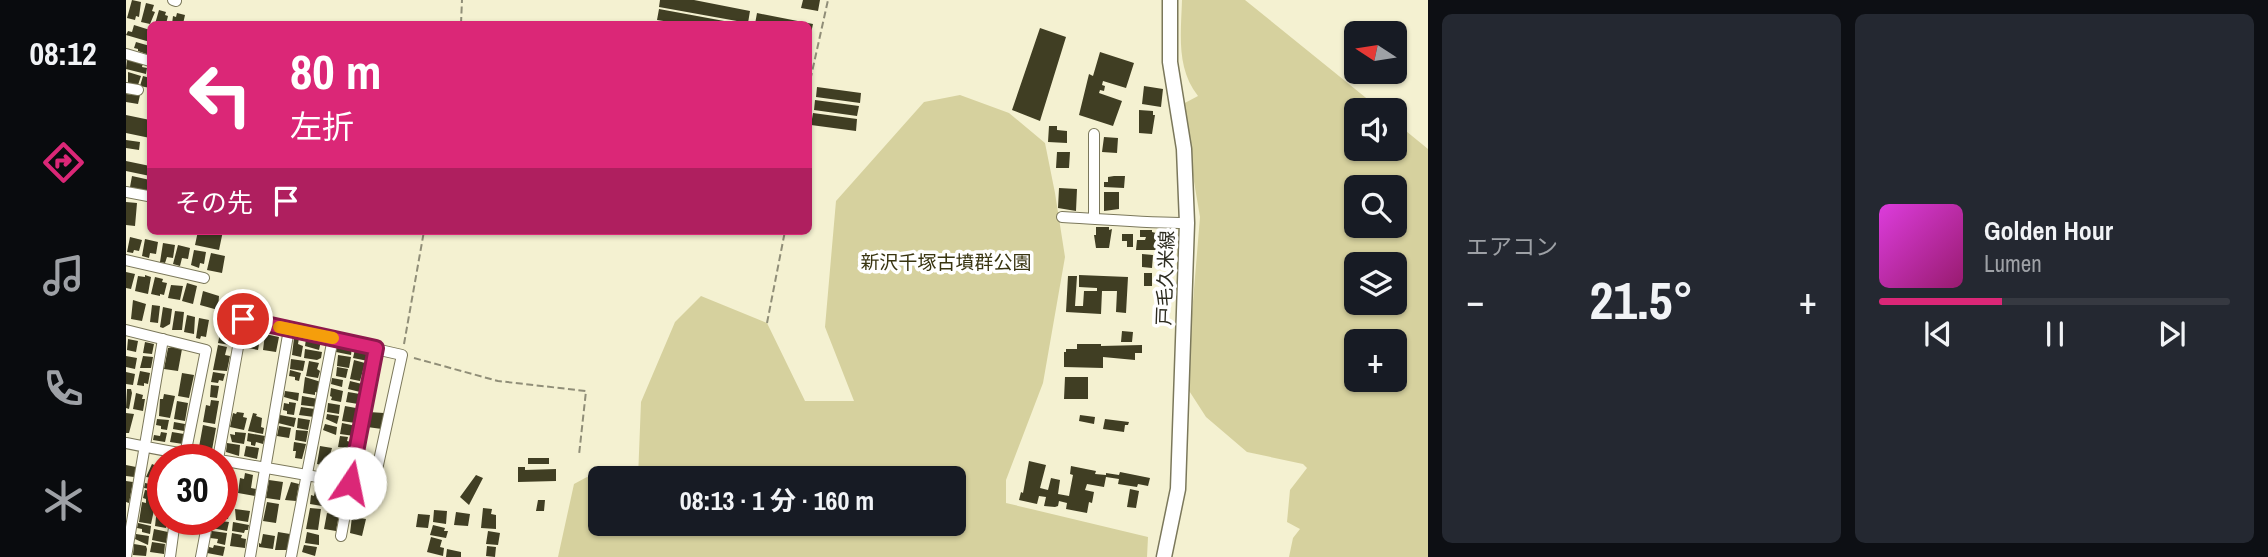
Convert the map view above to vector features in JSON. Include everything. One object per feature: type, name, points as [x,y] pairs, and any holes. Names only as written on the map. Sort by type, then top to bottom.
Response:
[{"type":"main road","name":"戸毛久米線","points":[[1164,557],[1178,489],[1187,223],[1184,149],[1170,62],[1170,0]]},
{"type":"street","points":[[126,54],[147,60]]},
{"type":"street","points":[[126,88],[138,90]]},
{"type":"street","points":[[1094,134],[1094,218]]},
{"type":"street","points":[[126,192],[147,196]]},
{"type":"street","points":[[1062,217],[1187,223]]},
{"type":"street","points":[[126,260],[204,278]]},
{"type":"street","points":[[221,444],[243,319],[402,355],[373,488],[238,463]]},
{"type":"street","points":[[250,557],[289,329]]},
{"type":"street","points":[[126,330],[206,350],[188,444]]},
{"type":"street","points":[[291,557],[333,338]]},
{"type":"street","points":[[126,557],[163,339]]},
{"type":"street","points":[[341,536],[376,348]]},
{"type":"street","points":[[126,443],[145,447]]},
{"type":"street","points":[[170,557],[173,535]]},
{"type":"street","points":[[201,557],[205,535]]},
{"type":"path","points":[[461,21],[462,0]]},
{"type":"path","points":[[812,72],[828,0]]},
{"type":"path","points":[[423,235],[402,355],[498,381],[586,391],[579,455]]},
{"type":"path","points":[[767,323],[784,235]]},
{"type":"green space","points":[[1182,0],[1245,0],[1344,80],[1344,84],[1349,84],[1366,98],[1344,98],[1344,161],[1407,161],[1407,132],[1428,149],[1428,557],[1289,557],[1293,538],[1300,529],[1287,522],[1290,490],[1307,468],[1303,464],[1247,452],[1206,417],[1186,386],[1200,217],[1181,105],[1198,96],[1186,74],[1181,38]]},
{"type":"green space","name":"新沢千塚古墳群公園","points":[[960,95],[1009,113],[1045,143],[1065,257],[1043,383],[1006,480],[1006,503],[1148,537],[1147,557],[558,557],[574,484],[587,477],[588,536],[966,536],[966,466],[638,466],[641,402],[675,322],[701,296],[767,323],[805,401],[854,401],[825,327],[836,201],[924,102]]},
{"type":"building","points":[[132,0],[141,2],[139,17],[136,16],[135,20],[127,18]]},
{"type":"building","points":[[660,0],[694,0],[750,11],[748,21],[737,21],[659,7]]},
{"type":"building","points":[[803,0],[820,0],[818,11],[801,8]]},
{"type":"building","points":[[146,3],[154,5],[152,11],[155,12],[151,21],[141,22]]},
{"type":"building","points":[[659,9],[724,21],[664,21],[657,20]]},
{"type":"building","points":[[159,10],[166,12],[167,21],[156,21]]},
{"type":"building","points":[[177,13],[185,15],[184,21],[172,21],[173,16],[176,17]]},
{"type":"building","points":[[757,13],[798,21],[756,21]]},
{"type":"building","points":[[134,25],[147,29],[147,41],[126,35],[128,31],[132,32]]},
{"type":"building","points":[[1040,28],[1066,37],[1040,121],[1012,110]]},
{"type":"building","points":[[136,42],[147,45],[147,54],[138,51],[134,48]]},
{"type":"building","points":[[1100,52],[1134,63],[1126,88],[1103,81],[1104,91],[1100,90],[1099,93],[1122,101],[1113,126],[1079,115],[1089,74],[1093,76]]},
{"type":"building","points":[[127,59],[143,63],[142,67],[147,68],[146,74],[126,69]]},
{"type":"building","points":[[128,72],[141,76],[138,85],[128,83]]},
{"type":"building","points":[[143,76],[147,77],[147,87],[140,86]]},
{"type":"building","points":[[1144,86],[1163,89],[1161,107],[1142,104]]},
{"type":"building","points":[[817,87],[861,93],[860,103],[816,97]]},
{"type":"building","points":[[126,94],[140,95],[138,104],[126,102]]},
{"type":"building","points":[[815,100],[859,106],[857,116],[814,110]]},
{"type":"building","points":[[1139,110],[1153,111],[1155,115],[1152,134],[1139,133]]},
{"type":"building","points":[[813,113],[857,119],[856,131],[812,125]]},
{"type":"building","points":[[126,115],[147,119],[147,137],[126,133]]},
{"type":"building","points":[[1049,126],[1057,126],[1057,130],[1067,131],[1067,143],[1048,142]]},
{"type":"building","points":[[1104,137],[1118,138],[1117,153],[1102,152]]},
{"type":"building","points":[[126,140],[140,142],[139,150],[126,148]]},
{"type":"building","points":[[1057,152],[1070,152],[1069,168],[1056,168]]},
{"type":"building","points":[[126,161],[147,165],[147,175],[126,171]]},
{"type":"building","points":[[132,176],[147,179],[147,190],[130,187]]},
{"type":"building","points":[[1125,176],[1124,188],[1104,187],[1108,177]]},
{"type":"building","points":[[1059,188],[1077,189],[1076,211],[1058,208]]},
{"type":"building","points":[[1104,192],[1119,192],[1119,209],[1104,211]]},
{"type":"building","points":[[126,202],[137,203],[135,226],[126,225]]},
{"type":"building","points":[[1096,227],[1112,229],[1109,248],[1096,248]]},
{"type":"building","points":[[1140,230],[1152,230],[1156,236],[1161,237],[1160,250],[1136,250],[1137,240],[1145,240],[1146,237],[1140,237]]},
{"type":"building","points":[[1122,234],[1133,234],[1133,247],[1127,247],[1127,241],[1122,241]]},
{"type":"building","points":[[197,235],[222,235],[219,250],[195,245]]},
{"type":"building","points":[[130,237],[142,240],[139,251],[127,252]]},
{"type":"building","points":[[145,239],[158,242],[156,254],[150,253],[149,258],[142,256]]},
{"type":"building","points":[[163,243],[175,245],[173,258],[167,257],[165,263],[160,262]]},
{"type":"building","points":[[178,245],[190,248],[188,259],[182,258],[180,266],[173,264]]},
{"type":"building","points":[[194,250],[206,252],[204,264],[200,263],[199,268],[191,265]]},
{"type":"building","points":[[211,253],[225,256],[222,273],[207,270]]},
{"type":"building","points":[[1142,254],[1153,255],[1152,268],[1142,267]]},
{"type":"building","points":[[126,272],[135,274],[131,289],[126,288]]},
{"type":"building","points":[[1144,273],[1152,273],[1152,286],[1144,286]]},
{"type":"building","points":[[1079,275],[1128,277],[1126,313],[1116,312],[1117,291],[1102,291],[1101,314],[1066,312],[1068,276],[1077,276],[1075,306],[1083,306],[1084,291],[1097,291],[1097,288],[1079,287]]},
{"type":"building","points":[[138,276],[151,277],[148,294],[135,291]]},
{"type":"building","points":[[155,277],[167,283],[164,295],[151,294]]},
{"type":"building","points":[[187,283],[197,286],[193,304],[182,301]]},
{"type":"building","points":[[171,285],[183,286],[180,300],[168,298]]},
{"type":"building","points":[[203,291],[219,296],[218,310],[200,305]]},
{"type":"building","points":[[133,300],[146,304],[142,321],[131,319]]},
{"type":"building","points":[[152,305],[160,306],[158,323],[150,322]]},
{"type":"building","points":[[163,307],[172,309],[170,324],[163,328],[160,327]]},
{"type":"building","points":[[175,311],[184,312],[182,330],[172,330]]},
{"type":"building","points":[[187,315],[195,317],[194,334],[184,332]]},
{"type":"building","points":[[199,318],[209,320],[206,337],[201,336],[200,339],[196,338]]},
{"type":"building","points":[[255,327],[259,328],[258,332],[261,333],[258,350],[243,347],[245,334],[253,335]]},
{"type":"building","points":[[221,328],[234,330],[230,345],[218,343]]},
{"type":"building","points":[[1122,331],[1133,332],[1132,342],[1121,342]]},
{"type":"building","points":[[265,334],[279,337],[276,352],[263,350]]},
{"type":"building","points":[[309,337],[321,341],[319,350],[305,346]]},
{"type":"building","points":[[294,338],[299,338],[298,344],[303,346],[301,357],[292,355]]},
{"type":"building","points":[[128,339],[138,341],[136,352],[127,350]]},
{"type":"building","points":[[145,342],[154,344],[152,354],[143,353]]},
{"type":"building","points":[[1077,344],[1142,345],[1142,353],[1135,353],[1135,360],[1103,357],[1103,368],[1064,367],[1064,352],[1066,349],[1077,349]]},
{"type":"building","points":[[218,345],[227,347],[225,355],[230,356],[227,371],[213,370]]},
{"type":"building","points":[[337,345],[352,347],[351,355],[336,352]]},
{"type":"building","points":[[168,348],[182,349],[178,371],[164,369]]},
{"type":"building","points":[[305,349],[322,352],[321,358],[304,358]]},
{"type":"building","points":[[355,349],[366,351],[365,354],[369,355],[368,361],[353,358]]},
{"type":"building","points":[[338,355],[351,357],[349,368],[337,366]]},
{"type":"building","points":[[126,356],[137,358],[135,369],[126,367]]},
{"type":"building","points":[[143,356],[153,357],[151,368],[140,368]]},
{"type":"building","points":[[291,359],[305,361],[303,371],[290,369]]},
{"type":"building","points":[[354,360],[365,363],[360,381],[350,379]]},
{"type":"building","points":[[309,361],[319,363],[318,378],[306,376]]},
{"type":"building","points":[[337,367],[348,369],[346,378],[336,376]]},
{"type":"building","points":[[290,370],[301,373],[299,381],[289,376]]},
{"type":"building","points":[[140,371],[150,373],[148,384],[144,383],[144,386],[137,385]]},
{"type":"building","points":[[126,372],[135,374],[133,385],[126,384]]},
{"type":"building","points":[[213,372],[225,374],[223,381],[211,382]]},
{"type":"building","points":[[182,373],[194,375],[189,398],[178,396]]},
{"type":"building","points":[[305,377],[321,382],[319,393],[303,393]]},
{"type":"building","points":[[1065,377],[1088,377],[1088,399],[1064,399]]},
{"type":"building","points":[[332,378],[343,380],[342,387],[331,384]]},
{"type":"building","points":[[350,381],[362,384],[360,392],[348,389]]},
{"type":"building","points":[[211,385],[219,386],[217,398],[210,397]]},
{"type":"building","points":[[331,388],[343,391],[341,402],[331,400]]},
{"type":"building","points":[[127,389],[131,389],[132,393],[129,409],[126,408]]},
{"type":"building","points":[[285,391],[299,393],[298,401],[284,397]]},
{"type":"building","points":[[348,392],[360,394],[358,404],[346,402]]},
{"type":"building","points":[[136,393],[143,395],[142,399],[145,399],[143,411],[133,409]]},
{"type":"building","points":[[164,394],[175,396],[170,418],[159,416],[160,399],[163,399]]},
{"type":"building","points":[[302,396],[318,399],[317,407],[301,405]]},
{"type":"building","points":[[211,400],[219,401],[215,424],[203,422],[206,405],[210,406]]},
{"type":"building","points":[[177,401],[188,403],[185,421],[174,419]]},
{"type":"building","points":[[284,403],[296,403],[294,415],[283,410]]},
{"type":"building","points":[[328,403],[340,405],[339,414],[327,412]]},
{"type":"building","points":[[345,406],[356,408],[355,423],[342,421]]},
{"type":"building","points":[[301,407],[315,409],[314,417],[299,415]]},
{"type":"building","points":[[369,412],[384,413],[382,429],[367,427]]},
{"type":"building","points":[[126,413],[134,414],[129,433],[126,433]]},
{"type":"building","points":[[233,413],[244,413],[243,417],[247,418],[244,430],[230,427]]},
{"type":"building","points":[[253,413],[262,418],[263,434],[248,431]]},
{"type":"building","points":[[327,414],[339,416],[337,424],[326,419]]},
{"type":"building","points":[[280,415],[296,418],[294,427],[278,423]]},
{"type":"building","points":[[1080,415],[1095,417],[1094,424],[1079,421]]},
{"type":"building","points":[[298,418],[310,420],[308,430],[297,428]]},
{"type":"building","points":[[157,419],[169,420],[167,430],[156,425]]},
{"type":"building","points":[[1105,419],[1129,422],[1125,425],[1124,432],[1103,429]]},
{"type":"building","points":[[174,422],[185,424],[184,431],[173,429]]},
{"type":"building","points":[[342,423],[356,426],[354,436],[340,434]]},
{"type":"building","points":[[325,424],[337,427],[336,435],[323,430]]},
{"type":"building","points":[[203,425],[216,428],[213,444],[200,444]]},
{"type":"building","points":[[279,426],[291,428],[289,438],[277,436]]},
{"type":"building","points":[[296,430],[308,431],[306,442],[295,440]]},
{"type":"building","points":[[161,432],[167,433],[165,442],[153,440],[154,435],[160,436]]},
{"type":"building","points":[[172,432],[184,434],[183,444],[170,442]]},
{"type":"building","points":[[235,432],[246,433],[244,444],[232,442],[230,434],[235,435]]},
{"type":"building","points":[[248,433],[265,436],[263,444],[256,442],[255,446],[251,445],[251,442],[247,441]]},
{"type":"building","points":[[340,436],[348,437],[350,448],[338,447]]},
{"type":"building","points":[[294,442],[306,444],[302,459],[295,458]]},
{"type":"building","points":[[246,446],[259,448],[257,459],[244,456]]},
{"type":"building","points":[[320,446],[332,448],[327,466],[317,464]]},
{"type":"building","points":[[336,457],[345,458],[344,463],[348,464],[347,473],[334,471]]},
{"type":"building","points":[[528,458],[549,458],[549,464],[528,464]]},
{"type":"building","points":[[1029,461],[1046,465],[1040,488],[1048,490],[1051,478],[1060,480],[1058,494],[1069,496],[1073,475],[1070,474],[1071,466],[1096,471],[1095,474],[1119,475],[1120,472],[1150,478],[1148,486],[1118,484],[1119,479],[1106,477],[1104,487],[1087,484],[1085,490],[1094,492],[1087,513],[1066,509],[1067,503],[1059,501],[1055,507],[1044,506],[1046,497],[1039,496],[1037,504],[1019,500],[1021,492],[1023,493]]},
{"type":"building","points":[[362,462],[373,464],[371,476],[360,474]]},
{"type":"building","points":[[126,465],[136,467],[134,477],[126,476]]},
{"type":"building","points":[[518,467],[525,467],[525,470],[556,469],[556,481],[518,482]]},
{"type":"building","points":[[245,473],[253,475],[251,488],[256,489],[255,496],[238,493],[240,478],[244,479]]},
{"type":"building","points":[[476,475],[483,478],[469,505],[460,497]]},
{"type":"building","points":[[269,480],[283,482],[280,500],[266,498]]},
{"type":"building","points":[[126,481],[133,482],[129,503],[126,502]]},
{"type":"building","points":[[291,482],[299,484],[296,501],[285,500]]},
{"type":"building","points":[[1130,489],[1139,491],[1136,508],[1127,507]]},
{"type":"building","points":[[147,490],[147,523],[139,522],[142,502],[146,503],[143,498]]},
{"type":"building","points":[[334,490],[342,492],[339,511],[327,508]]},
{"type":"building","points":[[315,491],[324,492],[322,506],[310,504],[311,495],[314,496]]},
{"type":"building","points":[[356,498],[366,500],[363,514],[353,512]]},
{"type":"building","points":[[538,500],[545,500],[544,511],[536,511]]},
{"type":"building","points":[[267,502],[279,504],[276,523],[263,521]]},
{"type":"building","points":[[310,508],[321,509],[318,530],[306,529]]},
{"type":"building","points":[[483,508],[492,509],[491,514],[496,515],[496,529],[481,528]]},
{"type":"building","points":[[238,509],[250,511],[248,522],[238,520]]},
{"type":"building","points":[[434,510],[447,511],[446,524],[433,522]]},
{"type":"building","points":[[456,512],[470,514],[468,526],[454,525]]},
{"type":"building","points":[[327,513],[339,515],[336,531],[324,529]]},
{"type":"building","points":[[418,514],[430,515],[428,528],[416,527]]},
{"type":"building","points":[[352,517],[366,519],[362,536],[350,533]]},
{"type":"building","points":[[138,523],[147,525],[147,533],[142,532],[142,529],[137,528]]},
{"type":"building","points":[[238,523],[249,525],[244,533],[238,532]]},
{"type":"building","points":[[433,525],[448,531],[446,538],[430,535]]},
{"type":"building","points":[[488,531],[500,533],[498,545],[486,544]]},
{"type":"building","points":[[278,532],[290,534],[288,550],[275,550]]},
{"type":"building","points":[[307,532],[319,535],[319,545],[305,543]]},
{"type":"building","points":[[136,534],[149,536],[148,545],[135,539]]},
{"type":"building","points":[[263,534],[275,536],[273,549],[259,547]]},
{"type":"building","points":[[153,535],[167,535],[166,543],[152,540]]},
{"type":"building","points":[[211,535],[227,535],[225,545],[217,543],[218,539],[210,538]]},
{"type":"building","points":[[232,535],[242,535],[241,538],[246,539],[245,548],[230,546]]},
{"type":"building","points":[[431,537],[442,540],[440,547],[444,548],[443,556],[427,552]]},
{"type":"building","points":[[152,542],[165,544],[164,554],[150,552]]},
{"type":"building","points":[[134,544],[146,546],[146,556],[133,555]]},
{"type":"building","points":[[214,545],[225,547],[223,556],[207,553],[209,547],[213,548]]},
{"type":"building","points":[[304,545],[317,547],[315,556],[302,552]]},
{"type":"building","points":[[487,546],[496,547],[495,557],[486,556]]},
{"type":"building","points":[[447,549],[461,552],[461,557],[446,557]]},
{"type":"slow traffic","points":[[279,327],[333,338]]},
{"type":"route","points":[[243,319],[376,348],[350,483]]}]
